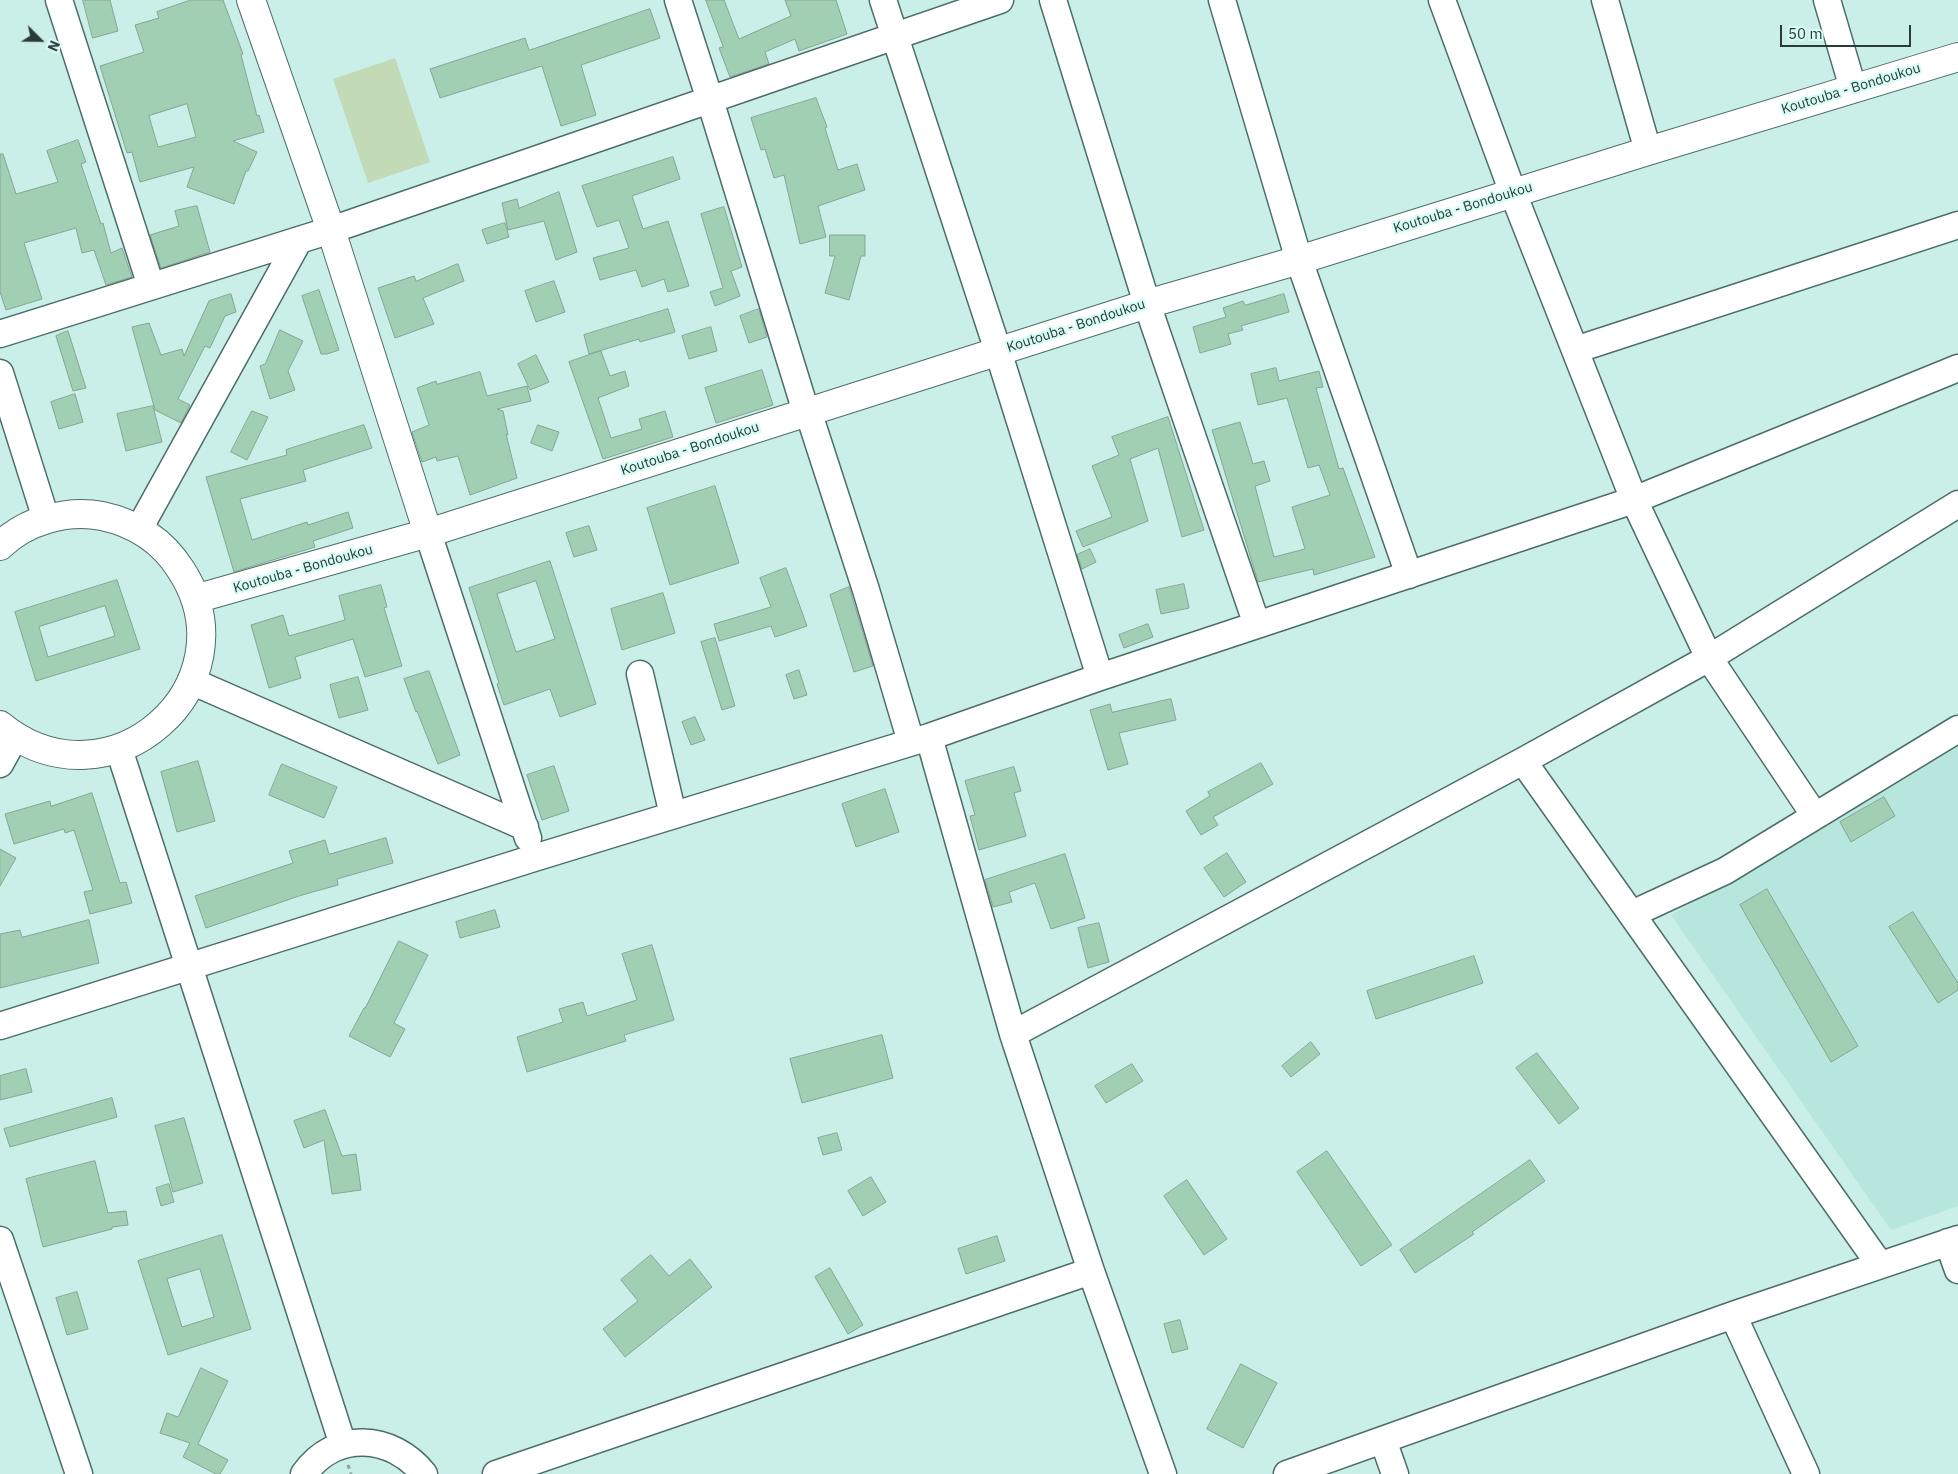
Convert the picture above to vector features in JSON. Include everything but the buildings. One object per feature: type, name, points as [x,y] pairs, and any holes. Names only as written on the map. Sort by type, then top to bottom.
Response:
[{"type":"main road","points":[[251,0],[331,230],[428,533]]},
{"type":"main road","name":"Koutouba - Bondoukou","points":[[196,600],[428,533],[1147,304],[1299,260],[1958,57]]},
{"type":"main road","points":[[0,546],[23,529],[46,519],[69,514],[94,515],[117,520],[139,529],[158,542],[174,559],[187,578],[196,600],[200,620],[200,641],[191,681],[179,703],[162,723],[142,738],[119,749],[93,755],[66,755],[40,749],[8,731]]},
{"type":"street","points":[[59,0],[151,286]]},
{"type":"street","points":[[678,0],[807,411],[866,590],[920,739],[1013,1034],[1091,1271],[1163,1474]]},
{"type":"street","points":[[882,0],[998,351],[1100,677]]},
{"type":"street","points":[[0,334],[331,230],[1000,0]]},
{"type":"street","points":[[1053,0],[1147,304],[1257,625]]},
{"type":"street","points":[[1222,0],[1299,260],[1409,575]]},
{"type":"street","points":[[1442,0],[1513,193],[1634,500],[1709,658],[1815,816]]},
{"type":"street","points":[[1605,0],[1648,151]]},
{"type":"street","points":[[1826,0],[1853,88]]},
{"type":"street","points":[[1575,350],[1958,225]]},
{"type":"street","points":[[139,529],[299,240]]},
{"type":"street","points":[[0,1026],[920,739],[1100,677],[1634,500],[1958,368]]},
{"type":"street","points":[[0,372],[46,519]]},
{"type":"street","points":[[1013,1034],[1523,761],[1709,658],[1958,504]]},
{"type":"street","points":[[428,533],[534,858]]},
{"type":"street","points":[[640,674],[673,815]]},
{"type":"street","points":[[191,681],[525,826]]},
{"type":"street","points":[[1632,914],[1725,871],[1958,729]]},
{"type":"street","points":[[0,764],[8,731]]},
{"type":"street","points":[[119,749],[343,1445]]},
{"type":"street","points":[[1523,761],[1880,1265]]},
{"type":"street","points":[[0,1240],[80,1474]]},
{"type":"street","points":[[1287,1474],[1733,1315],[1953,1240],[1958,1270]]},
{"type":"street","points":[[496,1474],[1091,1271]]},
{"type":"street","points":[[1733,1315],[1806,1474]]},
{"type":"street","points":[[1383,1440],[1395,1474]]},
{"type":"street","points":[[304,1474],[310,1465],[325,1453],[343,1445],[362,1442],[381,1444],[399,1451],[415,1463],[424,1474]]},
{"type":"shaded area","points":[[1958,745],[1958,1206],[1891,1230],[1671,915]]},
{"type":"green space","points":[[395,58],[430,162],[368,183],[333,79]]}]
